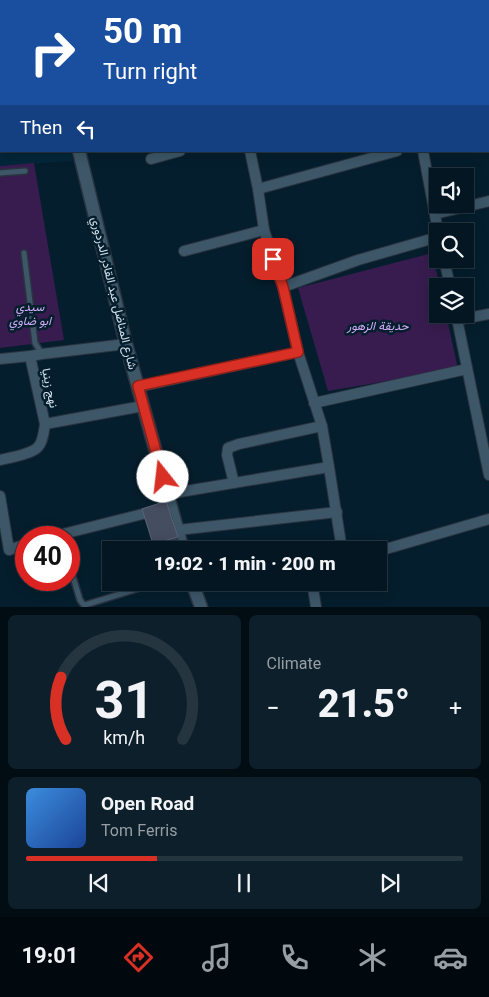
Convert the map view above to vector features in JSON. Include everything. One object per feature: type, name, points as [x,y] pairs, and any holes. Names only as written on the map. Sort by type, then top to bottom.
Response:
[{"type":"street","name":"شارع المناضل عبد القادر الدردوري","points":[[78,152],[126,344],[181,541]]},
{"type":"street","points":[[151,159],[176,152]]},
{"type":"street","points":[[250,152],[264,230],[283,287],[298,352],[322,426],[341,541]]},
{"type":"street","points":[[258,189],[393,152]]},
{"type":"street","points":[[422,152],[437,223]]},
{"type":"street","points":[[435,214],[489,201]]},
{"type":"street","points":[[184,251],[264,230]]},
{"type":"street","points":[[283,287],[358,260],[429,240]]},
{"type":"street","points":[[474,315],[489,314]]},
{"type":"street","points":[[458,323],[489,475]]},
{"type":"street","points":[[0,358],[126,344]]},
{"type":"street","points":[[138,386],[298,352]]},
{"type":"street","name":"نهج زينيا","points":[[30,356],[45,424]]},
{"type":"street","points":[[314,403],[467,369]]},
{"type":"street","points":[[0,460],[31,452],[38,447],[43,437],[45,424],[143,406]]},
{"type":"street","points":[[234,483],[227,455],[228,448],[322,426]]},
{"type":"street","points":[[168,494],[329,466]]},
{"type":"street","points":[[0,496],[5,552]]},
{"type":"street","points":[[80,531],[171,507]]},
{"type":"street","points":[[178,530],[337,512]]},
{"type":"street","points":[[387,549],[489,519]]},
{"type":"street","points":[[195,591],[201,607]]},
{"type":"street","points":[[313,591],[316,607]]},
{"type":"lane","points":[[0,173],[26,171]]},
{"type":"lane","points":[[24,254],[35,343],[42,354]]},
{"type":"lane","points":[[77,591],[81,602],[85,605],[130,591]]},
{"type":"shaded area","points":[[0,152],[71,152],[73,161],[0,166]]},
{"type":"green space","name":"سيدي ابو ضاوي","points":[[34,163],[64,340],[0,348],[0,166]]},
{"type":"green space","name":"حديقة الزهور","points":[[429,254],[429,268],[436,268],[438,278],[429,278],[429,323],[448,323],[458,369],[328,391],[298,288]]},
{"type":"building","points":[[166,501],[178,537],[164,541],[152,541],[142,509]]},
{"type":"route","points":[[163,477],[138,386],[298,352],[283,287],[273,259]]}]
